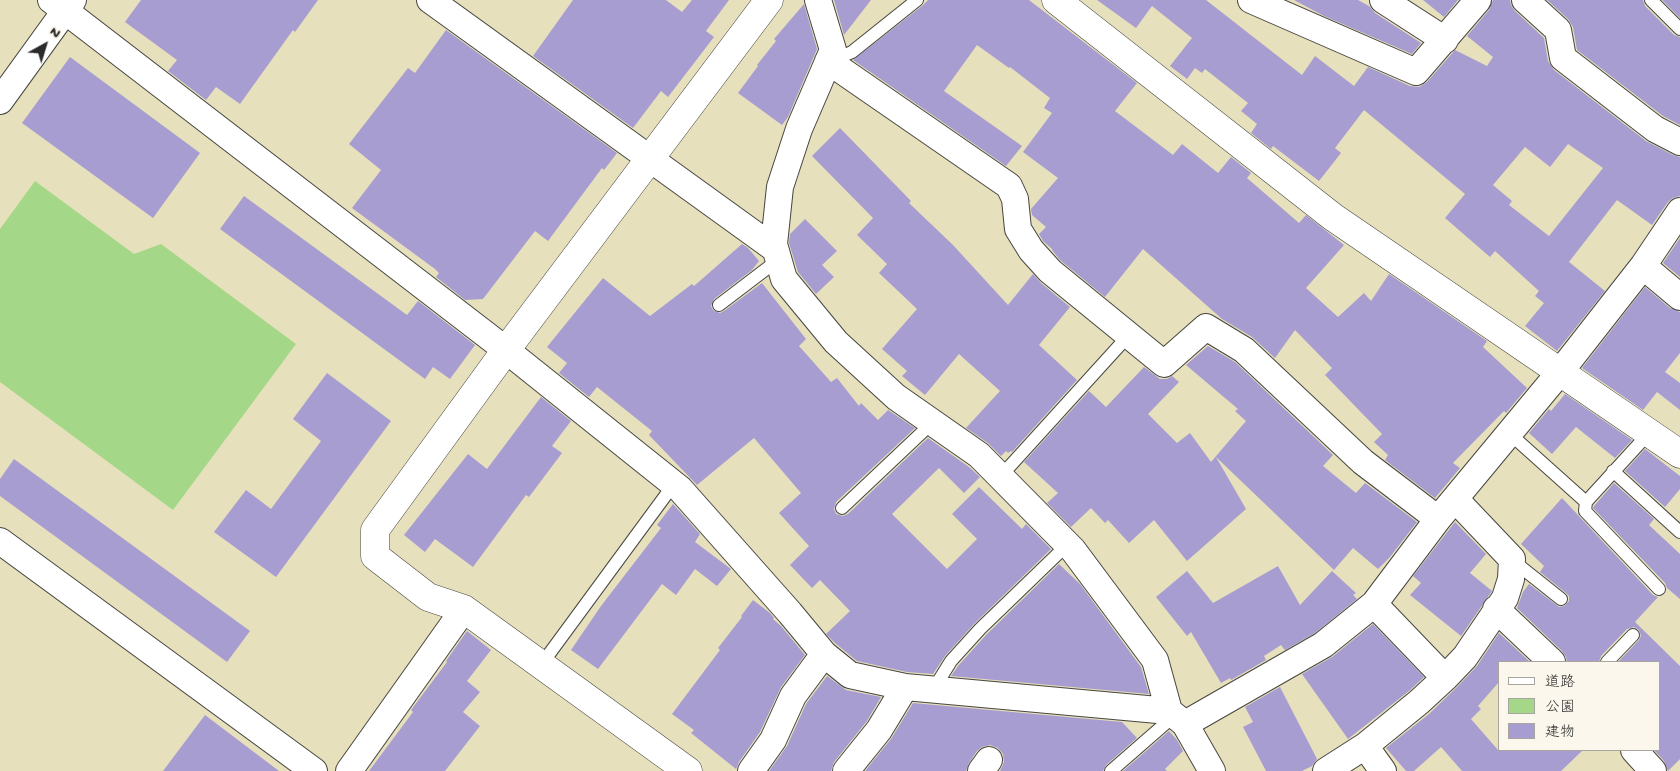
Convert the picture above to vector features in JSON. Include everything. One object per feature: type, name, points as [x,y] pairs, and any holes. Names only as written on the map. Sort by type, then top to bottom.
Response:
[{"type":"street","points":[[430,0],[649,159],[777,255]]},
{"type":"street","points":[[688,771],[464,609],[428,597],[375,556],[375,530],[506,350],[768,0]]},
{"type":"street","points":[[818,0],[833,50],[799,129],[780,186],[774,244],[784,279],[836,342],[896,398],[979,455],[1067,544],[1154,660],[1176,717],[1212,771]]},
{"type":"street","points":[[1056,0],[1333,217],[1680,454]]},
{"type":"street","points":[[1251,0],[1416,72],[1478,0]]},
{"type":"street","points":[[1382,0],[1445,40]]},
{"type":"street","points":[[1525,0],[1558,30],[1563,58],[1655,129],[1680,142]]},
{"type":"street","points":[[0,101],[63,4],[506,350],[674,484],[790,612],[824,654],[850,675],[905,688],[1176,717],[1323,645],[1374,604],[1438,519],[1560,372],[1643,266],[1680,211]]},
{"type":"street","points":[[828,61],[1010,186],[1015,199],[1018,229],[1031,250],[1050,271],[1164,364],[1206,327],[1244,350],[1363,462],[1438,519]]},
{"type":"street","points":[[1643,266],[1680,297]]},
{"type":"street","points":[[1326,771],[1365,746],[1445,678],[1464,658],[1505,598],[1511,579],[1512,559],[1455,499]]},
{"type":"street","points":[[0,541],[314,771]]},
{"type":"street","points":[[1374,604],[1445,678]]},
{"type":"street","points":[[349,771],[464,609]]},
{"type":"street","points":[[1496,609],[1551,661]]},
{"type":"street","points":[[751,771],[773,740],[793,696],[824,654]]},
{"type":"street","points":[[846,771],[879,730],[905,688]]},
{"type":"street","points":[[1365,746],[1383,771]]},
{"type":"street","points":[[1635,751],[1653,771]]},
{"type":"lane","points":[[828,61],[852,52],[916,0]]},
{"type":"lane","points":[[1651,0],[1680,29]]},
{"type":"lane","points":[[719,305],[777,255]]},
{"type":"lane","points":[[1000,477],[1129,335]]},
{"type":"lane","points":[[842,508],[932,423]]},
{"type":"lane","points":[[1649,432],[1586,502],[1585,511],[1659,589]]},
{"type":"lane","points":[[1510,433],[1586,502]]},
{"type":"lane","points":[[1613,472],[1680,532]]},
{"type":"lane","points":[[541,665],[674,484]]},
{"type":"lane","points":[[933,690],[951,661],[980,629],[1067,544]]},
{"type":"lane","points":[[1512,559],[1561,599]]},
{"type":"lane","points":[[1608,661],[1633,634]]},
{"type":"lane","points":[[1111,771],[1176,717]]},
{"type":"green space","points":[[35,181],[134,254],[161,244],[296,344],[173,510],[0,382],[0,229]]},
{"type":"building","points":[[141,0],[318,0],[295,32],[293,30],[240,104],[216,87],[206,100],[168,71],[177,60],[125,22]]},
{"type":"building","points":[[573,0],[666,0],[682,12],[692,0],[729,0],[706,31],[714,37],[668,97],[661,91],[633,128],[533,56]]},
{"type":"building","points":[[834,0],[871,0],[844,35]]},
{"type":"building","points":[[928,0],[1029,0],[1137,83],[1115,111],[1173,155],[1182,144],[1218,173],[1231,157],[1251,173],[1247,178],[1299,223],[1306,215],[1344,245],[1306,288],[1338,317],[1364,293],[1371,301],[1389,274],[1487,341],[1483,347],[1527,388],[1506,413],[1504,411],[1453,463],[1460,468],[1435,498],[1385,460],[1388,455],[1374,442],[1382,434],[1325,375],[1332,368],[1295,330],[1275,358],[1252,337],[1222,319],[1143,249],[1105,297],[1060,260],[1043,241],[1039,234],[1046,227],[1032,215],[1031,209],[1058,178],[1023,152],[1052,113],[1044,108],[1050,98],[1010,67],[977,45],[944,91],[1022,146],[1006,166],[853,60]]},
{"type":"building","points":[[1097,0],[1206,0],[1302,75],[1315,56],[1354,86],[1368,67],[1410,86],[1419,87],[1427,82],[1455,50],[1487,66],[1493,57],[1467,36],[1489,10],[1493,0],[1510,0],[1515,11],[1544,38],[1548,61],[1554,70],[1646,141],[1680,157],[1680,196],[1668,202],[1652,225],[1617,200],[1569,262],[1605,291],[1557,351],[1525,326],[1544,303],[1535,296],[1539,291],[1495,251],[1490,257],[1445,218],[1465,194],[1364,110],[1335,148],[1341,153],[1319,181],[1273,146],[1271,149],[1251,133],[1257,124],[1241,111],[1248,103],[1205,69],[1202,73],[1195,68],[1187,79],[1170,66],[1192,38],[1152,6],[1136,28]],"holes":[[[1568,144],[1603,168],[1549,236],[1509,205],[1512,201],[1493,185],[1525,147],[1550,167]]]},
{"type":"building","points":[[1294,0],[1358,0],[1421,43],[1412,54],[1324,16]]},
{"type":"building","points":[[1423,0],[1458,0],[1444,17]]},
{"type":"building","points":[[1547,0],[1643,0],[1645,6],[1674,35],[1680,37],[1680,125],[1663,116],[1577,50],[1573,27],[1568,19]]},
{"type":"building","points":[[1662,0],[1680,0],[1680,18]]},
{"type":"building","points":[[804,4],[817,49],[788,117],[782,125],[738,93],[776,41],[774,39]]},
{"type":"building","points":[[446,30],[617,153],[604,170],[602,168],[548,241],[535,231],[483,299],[465,300],[436,277],[439,273],[435,269],[352,208],[381,170],[349,144],[408,68],[415,73]]},
{"type":"building","points":[[70,57],[200,153],[153,218],[22,123]]},
{"type":"building","points":[[840,128],[911,201],[909,203],[953,245],[1008,305],[1033,274],[1070,307],[1039,345],[1077,380],[1012,452],[1008,453],[1006,451],[1001,456],[988,443],[966,428],[1000,391],[959,354],[925,395],[902,376],[907,371],[882,349],[917,309],[879,273],[887,264],[857,235],[873,218],[812,156]]},
{"type":"building","points":[[244,196],[407,315],[418,301],[475,345],[450,379],[433,367],[425,379],[220,229]]},
{"type":"building","points":[[805,219],[837,251],[822,265],[834,277],[816,294],[798,272],[789,243],[790,234]]},
{"type":"building","points":[[1680,238],[1680,277],[1663,263]]},
{"type":"building","points":[[742,244],[759,261],[752,270],[714,299],[711,306],[713,310],[720,313],[724,311],[762,283],[806,339],[799,346],[831,382],[837,378],[859,406],[861,403],[878,420],[888,410],[915,428],[836,502],[834,509],[836,514],[843,516],[848,514],[928,438],[980,477],[964,493],[939,468],[892,514],[947,569],[977,539],[952,514],[979,487],[1022,529],[1026,524],[1051,549],[974,624],[945,656],[933,674],[907,672],[857,661],[826,634],[850,611],[820,580],[812,588],[790,565],[809,546],[779,513],[801,493],[754,438],[697,485],[649,435],[652,431],[597,387],[589,397],[559,373],[567,363],[547,347],[603,278],[650,316],[692,284],[694,286]]},
{"type":"building","points":[[1645,287],[1670,308],[1680,312],[1680,353],[1665,372],[1680,383],[1680,410],[1657,392],[1643,410],[1582,368]]},
{"type":"building","points":[[1208,346],[1235,362],[1333,455],[1323,466],[1356,493],[1365,483],[1417,522],[1390,557],[1378,569],[1353,548],[1334,570],[1216,457],[1246,509],[1187,561],[1154,520],[1129,543],[1108,520],[1105,523],[1091,508],[1071,527],[1047,503],[1058,493],[1024,462],[1089,391],[1106,407],[1144,367],[1160,379],[1167,379],[1172,376],[1179,382],[1148,414],[1177,443],[1190,433],[1211,462],[1246,421],[1235,411],[1238,409],[1186,365]]},
{"type":"building","points":[[327,373],[391,421],[276,577],[214,532],[246,490],[271,509],[321,441],[293,419]]},
{"type":"building","points":[[1565,394],[1632,440],[1615,458],[1576,427],[1552,454],[1529,433],[1549,409],[1551,411]]},
{"type":"building","points":[[541,397],[571,421],[552,446],[562,453],[529,497],[526,495],[473,567],[435,539],[425,552],[404,535],[468,454],[487,469]]},
{"type":"building","points":[[1645,449],[1680,476],[1680,489],[1665,507],[1625,471]]},
{"type":"building","points":[[14,459],[250,631],[227,662],[0,496],[0,479]]},
{"type":"building","points":[[1614,483],[1654,519],[1649,525],[1680,554],[1680,599],[1667,588],[1665,583],[1593,508]]},
{"type":"building","points":[[1562,498],[1653,595],[1658,597],[1635,622],[1680,666],[1680,759],[1668,771],[1664,761],[1655,751],[1660,751],[1660,661],[1619,661],[1641,636],[1639,630],[1634,627],[1627,629],[1601,656],[1599,661],[1567,661],[1562,651],[1517,608],[1523,592],[1529,584],[1559,607],[1564,606],[1569,601],[1569,596],[1566,593],[1540,572],[1544,566],[1521,544]]},
{"type":"building","points":[[673,504],[700,534],[695,542],[731,569],[717,586],[695,569],[676,595],[662,584],[598,669],[571,650],[601,606],[661,528],[657,525]]},
{"type":"building","points":[[1455,522],[1486,554],[1470,573],[1492,591],[1461,636],[1410,595],[1421,583],[1413,576]]},
{"type":"building","points":[[1059,564],[1080,584],[1141,667],[1149,694],[951,676],[986,635]]},
{"type":"building","points":[[1278,566],[1300,605],[1332,571],[1356,593],[1353,595],[1357,599],[1315,633],[1285,650],[1281,645],[1264,656],[1266,660],[1231,680],[1230,678],[1221,683],[1191,632],[1187,636],[1156,597],[1187,571],[1213,603]]},
{"type":"building","points":[[753,600],[770,613],[773,619],[805,655],[781,687],[760,732],[736,769],[691,733],[694,730],[672,714],[720,650],[718,648]]},
{"type":"building","points":[[1373,624],[1424,677],[1348,739],[1302,674],[1332,657]]},
{"type":"building","points":[[467,631],[491,650],[467,681],[480,692],[463,712],[480,726],[445,771],[369,771],[413,712],[411,710],[447,662]]},
{"type":"building","points":[[1499,633],[1529,661],[1498,661],[1498,683],[1478,706],[1481,709],[1471,719],[1498,751],[1582,751],[1561,771],[1462,771],[1441,747],[1414,771],[1406,771],[1386,748],[1429,714],[1477,666]]},
{"type":"building","points":[[827,676],[846,690],[881,697],[867,721],[834,762],[831,771],[769,771],[787,746],[806,704]]},
{"type":"building","points":[[1280,687],[1317,759],[1312,766],[1302,771],[1266,771],[1243,727],[1253,722],[1245,707]]},
{"type":"building","points":[[913,703],[1122,722],[1137,738],[1106,765],[1103,771],[1000,771],[1004,762],[1003,754],[998,748],[990,745],[982,747],[977,751],[966,771],[865,771],[891,739]]},
{"type":"building","points":[[205,715],[279,771],[163,771]]},
{"type":"building","points":[[1169,731],[1183,751],[1165,769],[1167,771],[1123,771]]}]
